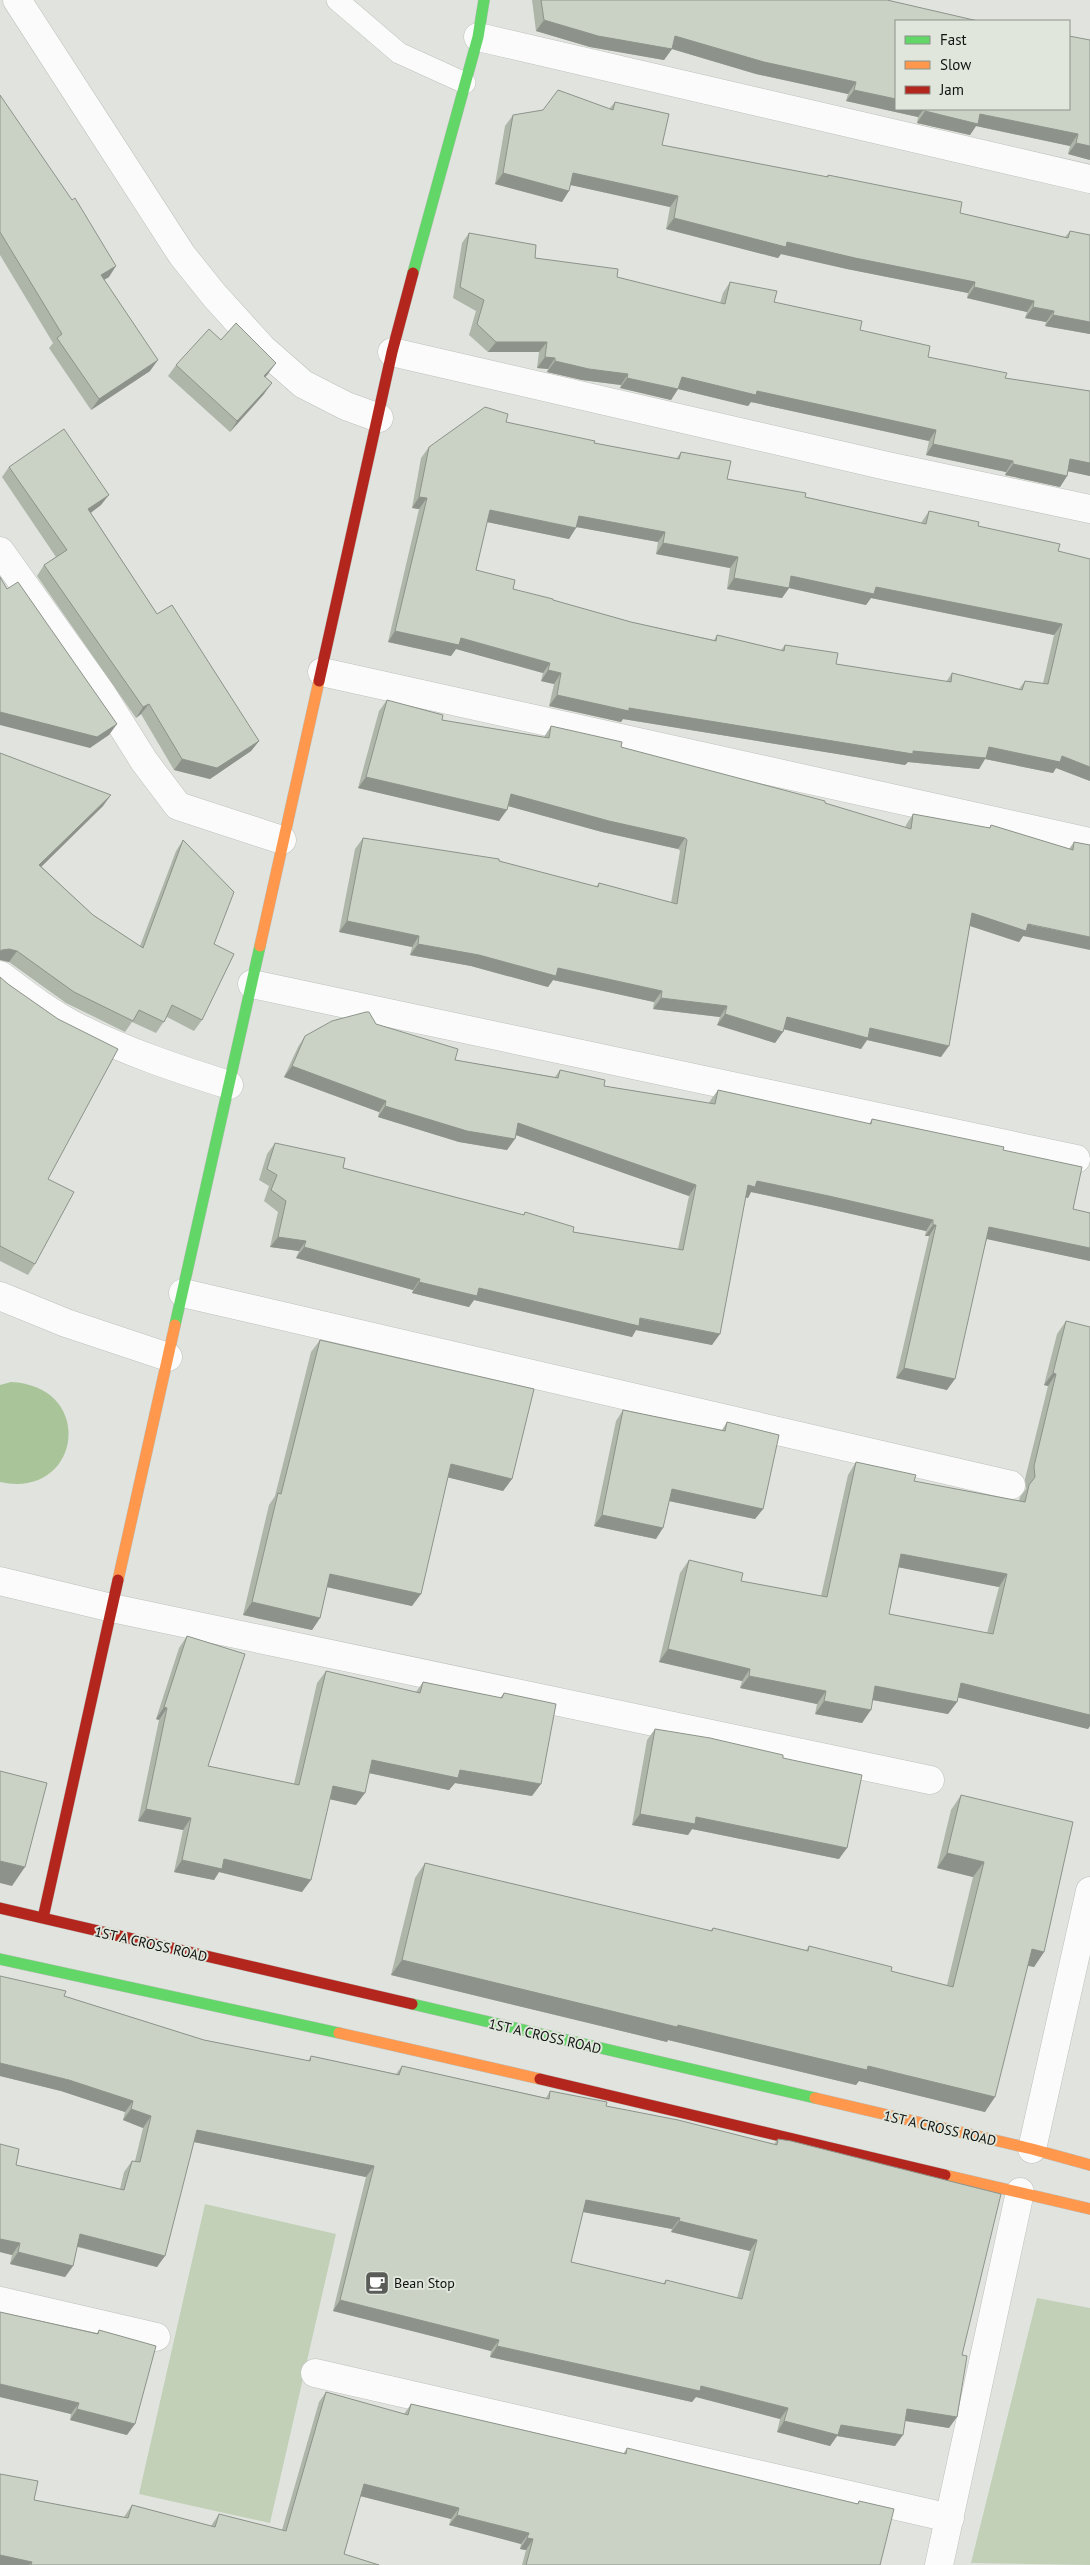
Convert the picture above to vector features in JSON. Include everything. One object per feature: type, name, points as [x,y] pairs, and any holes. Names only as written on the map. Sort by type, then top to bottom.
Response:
[{"type":"street","points":[[17,0],[182,255],[214,295],[262,348],[303,384],[346,406],[379,418]]},
{"type":"street","points":[[42,1918],[252,984],[282,840],[379,418],[392,352],[478,37],[484,0]]},
{"type":"street","points":[[478,37],[1090,179]]},
{"type":"street","points":[[392,352],[878,464],[1090,509]]},
{"type":"street","points":[[0,552],[102,694],[144,761],[178,806],[282,840]]},
{"type":"street","points":[[322,672],[1090,842]]},
{"type":"street","points":[[0,975],[37,1002],[78,1027],[123,1048],[229,1085]]},
{"type":"street","points":[[252,984],[1076,1159]]},
{"type":"street","points":[[183,1293],[1011,1485]]},
{"type":"street","points":[[0,1296],[66,1323],[168,1356]]},
{"type":"street","points":[[0,1581],[112,1608],[930,1780]]},
{"type":"street","points":[[1032,2149],[1090,1891]]},
{"type":"street","name":"1ST A CROSS ROAD","points":[[0,1908],[265,1975],[828,2107],[1032,2149],[1090,2165]]},
{"type":"street","points":[[0,1959],[258,2010],[668,2108],[821,2141],[1090,2209]]},
{"type":"street","points":[[939,2565],[1020,2192]]},
{"type":"street","points":[[0,2301],[156,2337]]},
{"type":"street","points":[[316,2373],[950,2518]]},
{"type":"lane","points":[[337,0],[399,53],[466,82]]},
{"type":"shaded area","points":[[11,1382],[39,1388],[57,1402],[67,1420],[68,1440],[62,1459],[48,1475],[27,1483],[0,1482],[0,1385]]},
{"type":"shaded area","points":[[205,2204],[336,2234],[270,2523],[139,2494]]},
{"type":"shaded area","points":[[1037,2298],[1090,2308],[1090,2565],[971,2563]]},
{"type":"building","points":[[541,0],[887,0],[974,20],[895,20],[895,99],[854,90],[856,82],[764,62],[675,36],[672,49],[598,36],[544,20]]},
{"type":"building","points":[[1070,36],[1090,40],[1090,146],[1076,143],[1078,134],[980,114],[978,124],[925,111],[1070,110]]},
{"type":"building","points":[[558,90],[613,110],[615,102],[669,114],[662,145],[828,177],[828,175],[962,202],[960,213],[1068,238],[1070,231],[1090,235],[1090,322],[1053,315],[1054,311],[1033,307],[1034,301],[974,287],[975,282],[787,242],[786,247],[674,218],[678,196],[573,173],[569,191],[503,173],[513,115],[543,110]]},
{"type":"building","points":[[0,95],[72,200],[75,198],[116,266],[101,275],[158,360],[99,399],[57,338],[62,334],[0,232]]},
{"type":"building","points":[[469,233],[536,245],[535,258],[618,269],[617,277],[725,304],[730,282],[777,291],[774,302],[862,321],[860,330],[930,346],[928,357],[1007,373],[1005,378],[1090,391],[1090,463],[1070,459],[1067,476],[1013,464],[1013,461],[933,444],[936,430],[757,391],[756,395],[682,377],[678,389],[627,378],[628,374],[589,369],[555,361],[555,358],[545,357],[547,342],[496,342],[477,324],[484,300],[460,287]]},
{"type":"building","points":[[236,323],[276,363],[264,376],[272,383],[237,421],[176,365],[209,329],[221,340]]},
{"type":"building","points":[[485,407],[508,414],[506,422],[595,441],[594,443],[679,459],[681,452],[731,461],[727,479],[806,493],[805,497],[926,524],[929,511],[979,522],[978,526],[1060,544],[1058,551],[1090,559],[1090,767],[1062,756],[1060,762],[989,747],[986,758],[913,751],[913,754],[629,708],[629,711],[557,695],[561,673],[548,670],[550,663],[461,638],[459,645],[395,631],[427,498],[419,497],[429,447]],"holes":[[[490,510],[576,528],[579,516],[665,532],[663,543],[738,557],[734,578],[789,588],[791,576],[874,594],[876,587],[1062,624],[1048,684],[1025,681],[1022,690],[952,673],[951,682],[836,664],[838,653],[785,645],[784,651],[717,635],[716,641],[631,622],[513,589],[515,580],[476,570]]]},
{"type":"building","points":[[64,429],[109,495],[88,509],[157,614],[172,605],[259,741],[217,768],[182,759],[149,704],[143,707],[44,565],[67,550],[9,467]]},
{"type":"building","points":[[0,577],[7,589],[18,582],[117,724],[97,737],[0,712]]},
{"type":"building","points":[[387,700],[443,715],[442,720],[549,738],[551,726],[622,742],[621,747],[825,801],[825,803],[911,829],[913,814],[990,828],[991,825],[1073,850],[1074,842],[1090,845],[1090,937],[1028,924],[1026,931],[972,913],[949,1046],[870,1028],[868,1038],[787,1017],[783,1032],[725,1014],[727,1006],[661,998],[662,991],[558,968],[556,976],[479,955],[418,944],[419,936],[347,921],[363,838],[499,859],[499,861],[598,887],[599,883],[677,904],[687,840],[685,838],[609,821],[511,794],[507,810],[366,777]]},
{"type":"building","points":[[0,753],[111,795],[39,865],[93,915],[143,948],[183,840],[234,892],[214,944],[234,954],[202,1020],[172,1005],[164,1022],[139,1010],[133,1021],[74,992],[17,951],[9,949],[0,951]]},
{"type":"building","points":[[0,977],[58,1019],[118,1049],[48,1179],[74,1192],[35,1264],[0,1246]]},
{"type":"building","points":[[369,1012],[376,1024],[458,1049],[455,1060],[558,1078],[560,1070],[605,1080],[604,1086],[715,1104],[718,1090],[871,1124],[872,1119],[1004,1147],[1003,1150],[1082,1167],[1073,1209],[1090,1213],[1090,1248],[989,1227],[955,1379],[904,1368],[936,1225],[933,1225],[933,1220],[757,1181],[755,1187],[748,1185],[720,1334],[640,1318],[639,1326],[479,1288],[477,1296],[419,1282],[420,1279],[304,1247],[306,1241],[278,1237],[286,1201],[271,1190],[277,1175],[267,1169],[275,1143],[345,1158],[343,1168],[524,1215],[525,1212],[574,1227],[573,1232],[683,1250],[696,1185],[518,1123],[515,1139],[467,1131],[385,1106],[386,1101],[292,1066],[305,1036],[332,1021]]},
{"type":"building","points":[[1066,1321],[1090,1327],[1090,1715],[961,1683],[957,1702],[875,1686],[871,1710],[824,1701],[826,1691],[749,1676],[750,1669],[668,1649],[689,1560],[743,1573],[741,1581],[827,1597],[856,1462],[916,1475],[914,1481],[1025,1502],[1029,1485],[1035,1477],[1034,1466],[1056,1374],[1053,1373]],"holes":[[[901,1554],[1007,1574],[993,1634],[889,1614]]]},
{"type":"building","points":[[320,1340],[534,1389],[512,1479],[451,1464],[421,1594],[330,1574],[320,1618],[252,1602],[278,1493],[281,1494]]},
{"type":"building","points":[[623,1410],[725,1431],[727,1422],[779,1435],[763,1509],[672,1489],[663,1528],[602,1515]]},
{"type":"building","points":[[187,1636],[245,1654],[208,1766],[299,1785],[326,1671],[420,1693],[423,1682],[502,1698],[504,1693],[556,1704],[541,1784],[460,1770],[458,1778],[372,1760],[365,1793],[333,1786],[311,1880],[224,1859],[222,1869],[182,1860],[191,1818],[146,1809],[167,1708],[164,1707]]},
{"type":"building","points":[[655,1729],[710,1738],[783,1755],[783,1758],[862,1775],[847,1848],[696,1817],[695,1824],[640,1814]]},
{"type":"building","points":[[0,1771],[47,1783],[25,1867],[0,1861]]},
{"type":"building","points":[[961,1795],[1073,1822],[1044,1952],[1032,1949],[995,2097],[868,2066],[867,2070],[678,2025],[677,2027],[402,1960],[425,1863],[712,1931],[713,1928],[808,1951],[809,1946],[892,1967],[891,1971],[953,1987],[984,1862],[947,1853]]},
{"type":"building","points":[[0,1976],[66,1991],[64,1996],[204,2040],[310,2061],[311,2056],[399,2075],[402,2066],[549,2099],[550,2091],[607,2102],[606,2106],[678,2120],[777,2145],[778,2139],[791,2141],[1001,2194],[962,2355],[967,2356],[957,2417],[907,2409],[903,2435],[841,2425],[838,2435],[784,2421],[788,2408],[701,2386],[700,2391],[497,2346],[499,2340],[340,2300],[374,2166],[197,2130],[165,2256],[80,2234],[73,2266],[18,2252],[20,2243],[0,2239],[0,2144],[19,2149],[16,2165],[124,2190],[132,2161],[140,2162],[151,2116],[131,2109],[133,2101],[69,2080],[0,2063]],"holes":[[[586,2200],[680,2218],[679,2221],[757,2240],[742,2299],[666,2280],[665,2284],[571,2262]]]},
{"type":"building","points":[[0,2312],[98,2334],[99,2330],[156,2346],[135,2424],[77,2409],[79,2403],[0,2384]]},
{"type":"building","points":[[326,2392],[408,2415],[411,2404],[626,2454],[627,2448],[858,2504],[859,2501],[894,2509],[880,2565],[526,2565],[533,2539],[527,2538],[529,2533],[457,2515],[459,2508],[364,2484],[344,2554],[379,2565],[31,2565],[32,2562],[0,2555],[0,2474],[38,2481],[34,2500],[128,2518],[132,2505],[215,2527],[219,2514],[286,2531]]},
{"type":"traffic: fast","points":[[413,273],[478,37],[484,0]]},
{"type":"traffic: fast","points":[[175,1325],[260,946]]},
{"type":"traffic: fast","points":[[0,1959],[339,2033]]},
{"type":"traffic: fast","points":[[412,2004],[815,2098]]},
{"type":"traffic: slow","points":[[260,946],[319,681]]},
{"type":"traffic: slow","points":[[118,1580],[175,1325]]},
{"type":"traffic: slow","points":[[339,2033],[540,2079]]},
{"type":"traffic: slow","points":[[815,2098],[1032,2149],[1090,2165]]},
{"type":"traffic: slow","points":[[945,2175],[1090,2209]]},
{"type":"traffic: jam","points":[[319,681],[392,352],[413,273]]},
{"type":"traffic: jam","points":[[43,1918],[118,1580]]},
{"type":"traffic: jam","points":[[0,1908],[412,2004]]},
{"type":"traffic: jam","points":[[540,2079],[945,2175]]},
{"type":"place","name":"Bean Stop","points":[[377,2283]]}]
